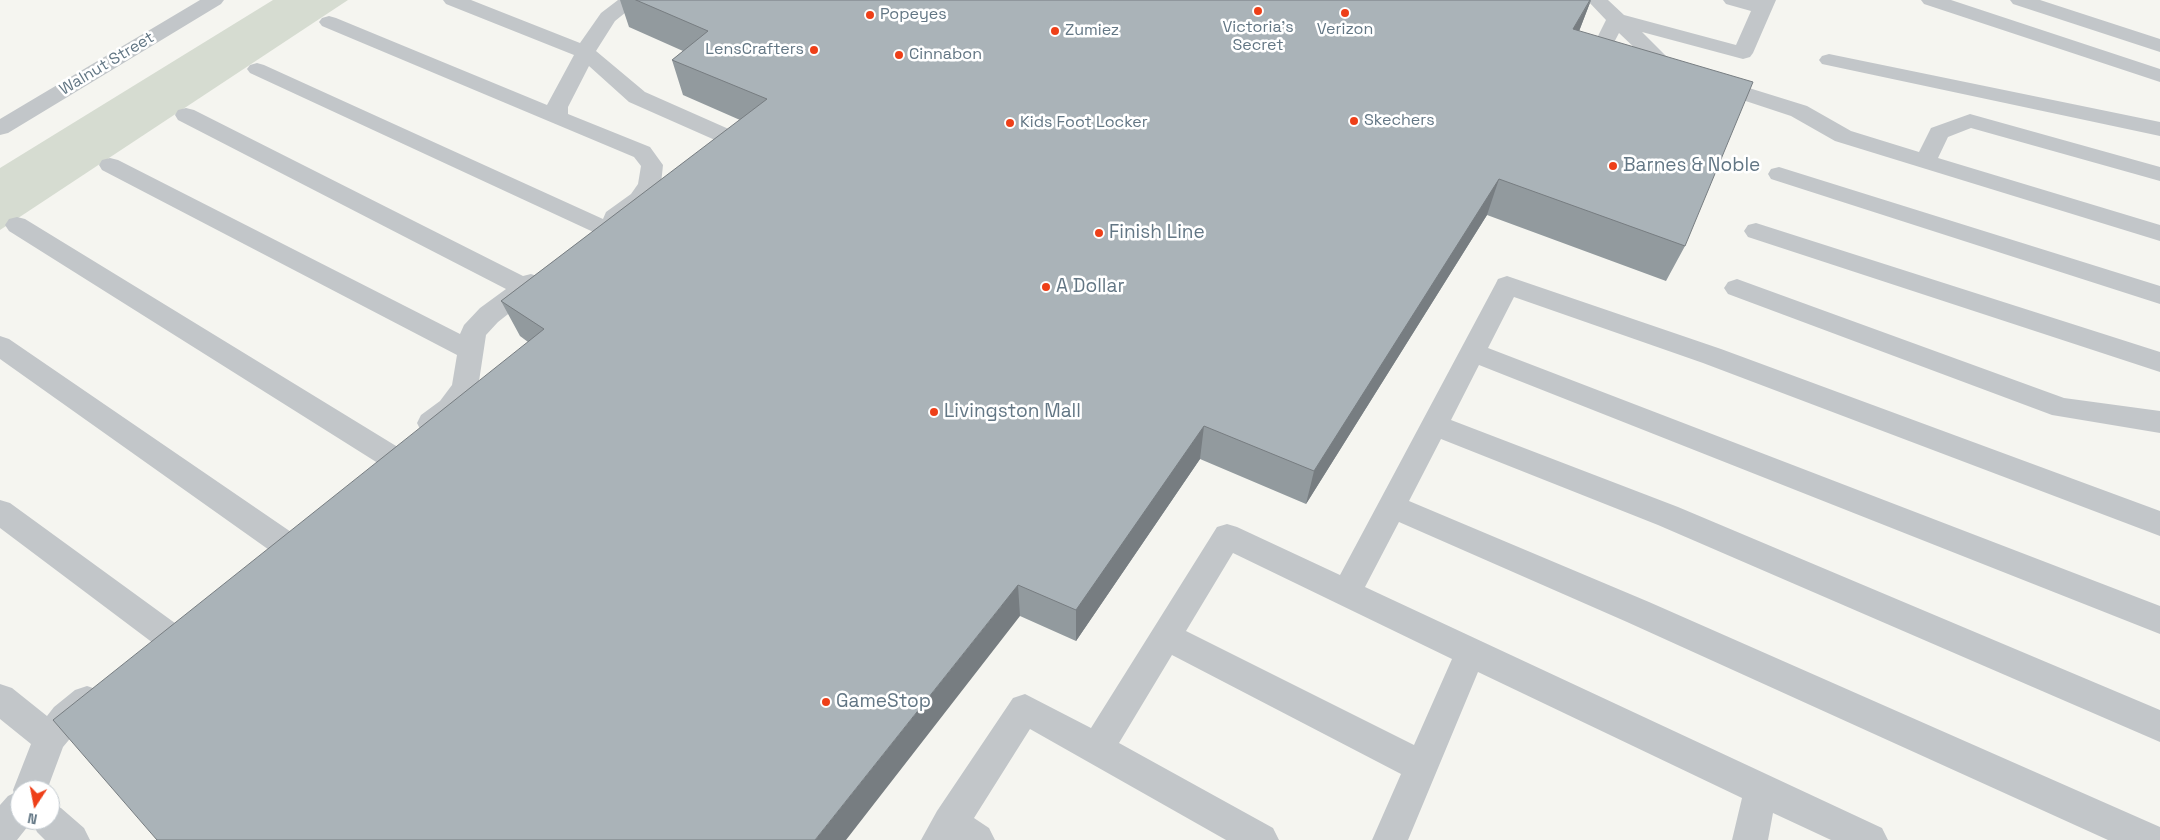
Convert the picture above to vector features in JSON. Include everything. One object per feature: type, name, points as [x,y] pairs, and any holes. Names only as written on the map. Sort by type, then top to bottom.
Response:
[{"type":"street","name":"Walnut Street","points":[[0,128],[214,0]]},
{"type":"street","points":[[453,0],[585,52],[637,97],[732,139]]},
{"type":"street","points":[[1597,0],[1668,69],[1799,111],[1843,136],[2160,233]]},
{"type":"street","points":[[1616,19],[1743,53],[1764,4],[1733,0]]},
{"type":"street","points":[[1931,0],[2160,76]]},
{"type":"street","points":[[2020,0],[2160,46]]},
{"type":"street","points":[[557,117],[557,108],[585,52],[608,17],[621,2]]},
{"type":"street","points":[[1575,55],[1602,48],[1616,19]]},
{"type":"street","points":[[329,22],[642,152],[652,166],[649,184],[640,199],[579,246]]},
{"type":"street","points":[[1829,60],[2160,129]]},
{"type":"street","points":[[257,69],[602,228]]},
{"type":"street","points":[[186,115],[525,288]]},
{"type":"street","points":[[1925,162],[1939,133],[1970,121],[2160,174]]},
{"type":"street","points":[[110,165],[469,350]]},
{"type":"street","points":[[1779,174],[2160,295]]},
{"type":"street","points":[[18,225],[391,456]]},
{"type":"street","points":[[1756,231],[2160,362]]},
{"type":"street","points":[[368,475],[450,408],[465,388],[473,332],[489,315],[548,270]]},
{"type":"street","points":[[1347,592],[1508,285],[1712,356],[2160,524]]},
{"type":"street","points":[[1737,288],[2062,408],[2160,422]]},
{"type":"street","points":[[0,346],[291,537],[260,562]]},
{"type":"street","points":[[1472,352],[2160,620]]},
{"type":"street","points":[[1434,425],[1668,516],[2160,726]]},
{"type":"street","points":[[1392,506],[1648,616],[2148,840]]},
{"type":"street","points":[[0,512],[166,638]]},
{"type":"street","points":[[1097,748],[1227,536],[1870,840]]},
{"type":"street","points":[[1166,636],[1421,766]]},
{"type":"street","points":[[1390,840],[1471,651]]},
{"type":"street","points":[[34,780],[50,738],[66,718],[102,689]]},
{"type":"street","points":[[0,699],[50,738]]},
{"type":"street","points":[[955,834],[1025,708],[1261,840]]},
{"type":"street","points":[[1750,840],[1762,789]]},
{"type":"street","points":[[0,833],[10,820]]},
{"type":"street","points":[[60,830],[72,840]]},
{"type":"shaded area","points":[[273,0],[348,0],[0,230],[0,168]]},
{"type":"building","name":"Livingston Mall","points":[[636,0],[1590,0],[1573,29],[1753,82],[1685,246],[1499,179],[1314,471],[1204,426],[1076,610],[1018,585],[815,840],[157,840],[53,720],[544,329],[501,301],[767,99],[672,60],[708,31]]},
{"type":"place","name":"Victoria's Secret","points":[[1258,11]]},
{"type":"place","name":"Verizon","points":[[1345,13]]},
{"type":"place","name":"Popeyes","points":[[870,15]]},
{"type":"place","name":"Zumiez","points":[[1055,31]]},
{"type":"place","name":"LensCrafters","points":[[814,50]]},
{"type":"place","name":"Cinnabon","points":[[899,55]]},
{"type":"place","name":"Skechers","points":[[1354,121]]},
{"type":"place","name":"Kids Foot Locker","points":[[1010,123]]},
{"type":"place","name":"Barnes & Noble","points":[[1613,166]]},
{"type":"place","name":"Finish Line","points":[[1099,233]]},
{"type":"place","name":"A Dollar","points":[[1046,287]]},
{"type":"place","name":"Livingston Mall","points":[[934,412]]},
{"type":"place","name":"GameStop","points":[[826,702]]}]
